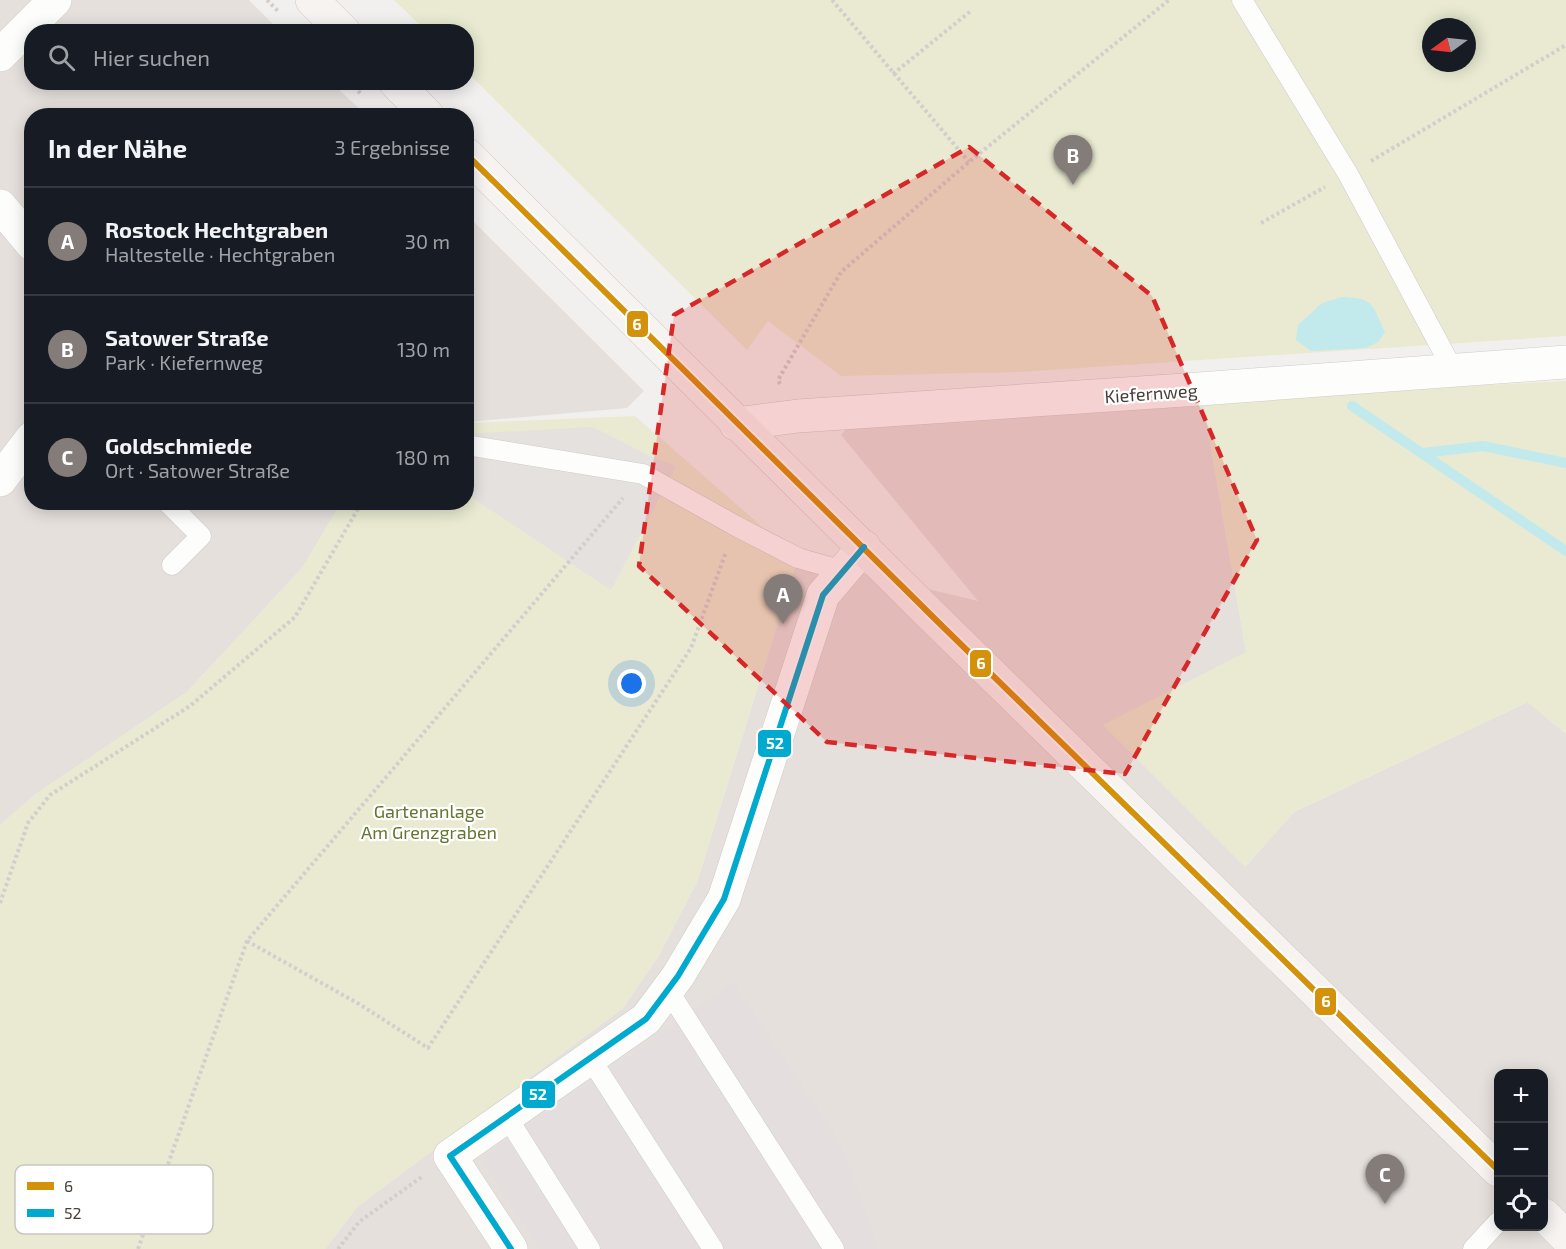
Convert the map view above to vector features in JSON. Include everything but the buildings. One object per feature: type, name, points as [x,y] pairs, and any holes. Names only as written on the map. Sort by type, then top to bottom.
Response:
[{"type":"main road","points":[[312,0],[336,24]]},
{"type":"main road","points":[[402,90],[418,108]]},
{"type":"main road","points":[[474,162],[736,424],[854,559],[942,627],[1494,1166]]},
{"type":"main road","points":[[1548,1219],[1566,1237]]},
{"type":"street","points":[[31,24],[55,0]]},
{"type":"street","points":[[0,55],[24,31]]},
{"type":"street","points":[[0,206],[24,234]]},
{"type":"street","name":"Kiefernweg","points":[[736,424],[798,416],[1566,362]]},
{"type":"street","points":[[0,480],[24,448]]},
{"type":"street","points":[[511,1249],[450,1156],[646,1019],[668,990],[724,899],[823,595],[854,559]]},
{"type":"lane","points":[[1242,0],[1348,174],[1453,370]]},
{"type":"lane","points":[[474,446],[644,474],[798,558],[854,559]]},
{"type":"lane","points":[[172,565],[201,536],[175,510]]},
{"type":"lane","points":[[668,990],[834,1249]]},
{"type":"lane","points":[[590,1058],[713,1249]]},
{"type":"lane","points":[[507,1117],[590,1249]]},
{"type":"lane","points":[[1473,1249],[1494,1226]]},
{"type":"path","points":[[832,0],[969,162]]},
{"type":"path","points":[[798,416],[778,380],[841,272],[969,162],[1169,0]]},
{"type":"path","points":[[893,74],[972,10]]},
{"type":"path","points":[[1261,224],[1566,45]]},
{"type":"path","points":[[168,1165],[247,941],[644,474]]},
{"type":"path","points":[[0,903],[28,823],[50,795],[190,706],[295,617],[357,510]]},
{"type":"path","points":[[247,941],[359,1004],[428,1048],[691,648],[736,526]]},
{"type":"path","points":[[338,1249],[358,1222],[450,1156]]},
{"type":"path","points":[[138,1249],[143,1234]]},
{"type":"highlighted area","points":[[969,147],[1152,296],[1257,540],[1125,774],[827,742],[639,566],[674,315]]},
{"type":"shaded area","points":[[0,0],[249,0],[273,24],[24,24],[24,90],[339,90],[359,108],[24,108],[24,510],[337,510],[303,567],[187,692],[36,794],[0,825]]},
{"type":"shaded area","points":[[474,222],[644,391],[627,408],[474,421]]},
{"type":"shaded area","points":[[1203,400],[1246,652],[1245,867],[1294,812],[1528,702],[1566,734],[1566,1249],[325,1249],[357,1207],[623,1008],[658,957],[697,882],[798,558],[978,601],[841,435],[853,421]]},
{"type":"shaded area","points":[[593,427],[650,456],[676,466],[611,590],[474,499],[474,434]]},
{"type":"shaded area","points":[[733,982],[842,1145],[879,1249],[539,1249],[480,1158]]},
{"type":"green space","points":[[394,0],[1566,0],[1566,336],[1019,372],[841,376],[768,321],[747,350],[474,79],[474,24],[419,24]]},
{"type":"green space","points":[[1566,381],[1566,734],[1528,702],[1294,812],[1245,867],[1103,725],[1246,652],[1203,400]]},
{"type":"green space","name":"Gartenanlage Am Grenzgraben","points":[[635,416],[798,558],[697,882],[658,957],[623,1008],[357,1207],[325,1249],[0,1249],[0,825],[36,794],[187,692],[303,567],[337,510],[474,510],[474,423]]},
{"type":"water","points":[[1342,297],[1361,299],[1371,305],[1385,332],[1378,342],[1366,348],[1311,351],[1296,340],[1298,325],[1322,303]]},
{"type":"waterway","points":[[1352,406],[1566,551]]},
{"type":"waterway","points":[[1423,453],[1483,446],[1566,463]]},
{"type":"transit line","name":"6","points":[[474,162],[934,618],[1494,1166]]},
{"type":"transit line","name":"52","points":[[511,1249],[450,1156],[646,1019],[678,976],[724,899],[823,595],[864,547]]},
{"type":"place","name":"Satower Straße","points":[[1073,185]]},
{"type":"place","name":"Rostock Hechtgraben","points":[[783,624]]},
{"type":"place","name":"Goldschmiede","points":[[1385,1204]]}]
